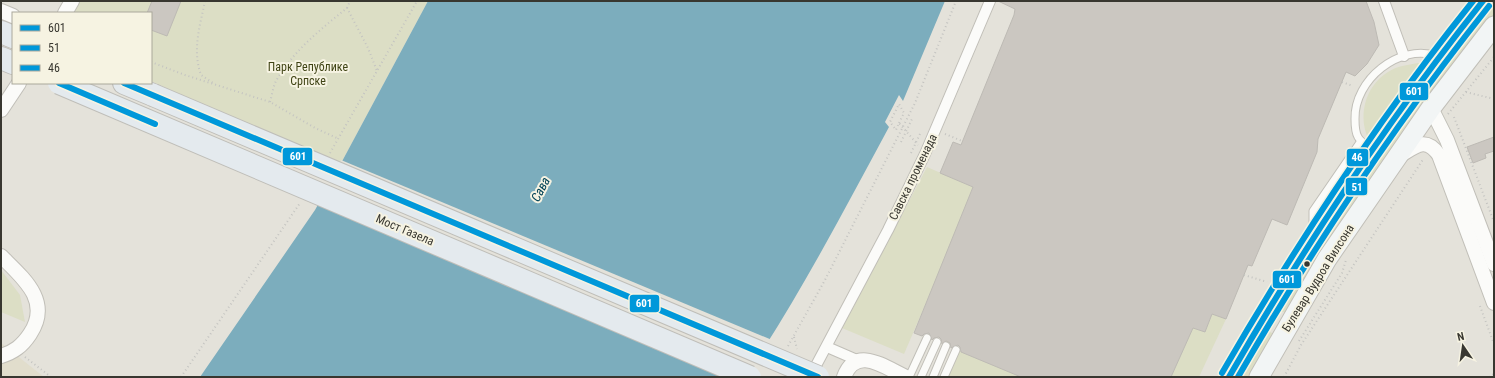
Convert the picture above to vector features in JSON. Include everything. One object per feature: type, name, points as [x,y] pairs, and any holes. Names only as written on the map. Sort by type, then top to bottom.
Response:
[{"type":"highway","points":[[1,32],[12,37]]},
{"type":"highway","points":[[1,58],[12,63]]},
{"type":"highway","name":"Мост Газела","points":[[61,84],[750,377]]},
{"type":"highway","points":[[126,84],[818,377]]},
{"type":"main road","points":[[1229,377],[1278,292],[1366,146],[1483,1]]},
{"type":"main road","name":"Булевар Вудроа Вилсона","points":[[1259,377],[1328,260],[1431,108],[1494,26]]},
{"type":"street","points":[[66,12],[72,1]]},
{"type":"street","name":"Савска променада","points":[[810,377],[888,230],[936,130],[990,1]]},
{"type":"street","points":[[1384,1],[1404,56]]},
{"type":"street","points":[[1,11],[12,16]]},
{"type":"street","points":[[1,110],[18,84]]},
{"type":"street","points":[[1431,108],[1442,128],[1494,264]]},
{"type":"street","points":[[1396,159],[1419,144],[1426,143],[1439,155],[1494,303]]},
{"type":"street","points":[[1,256],[32,288],[38,310],[34,329],[16,350],[1,356]]},
{"type":"street","points":[[826,347],[857,360],[867,360],[902,376]]},
{"type":"street","points":[[844,377],[850,365],[857,360]]},
{"type":"lane","points":[[1366,146],[1357,136],[1355,115],[1359,94],[1368,81],[1380,69],[1404,56],[1422,54],[1439,57]]},
{"type":"lane","points":[[902,376],[927,338]]},
{"type":"lane","points":[[921,377],[937,342]]},
{"type":"lane","points":[[933,377],[946,346]]},
{"type":"lane","points":[[944,377],[956,350]]},
{"type":"path","points":[[205,1],[196,49],[196,59],[201,75],[207,80],[237,91]]},
{"type":"path","points":[[270,102],[275,82],[288,64],[316,34],[347,8],[350,1]]},
{"type":"path","points":[[787,348],[825,280],[915,104],[956,1]]},
{"type":"path","points":[[347,8],[368,48],[377,72]]},
{"type":"path","points":[[1442,128],[1466,92],[1494,57]]},
{"type":"path","points":[[152,62],[270,102],[315,128],[339,139]]},
{"type":"path","points":[[1342,82],[1353,86]]},
{"type":"path","points":[[1466,92],[1494,99]]},
{"type":"path","points":[[899,104],[904,113],[899,122],[896,130],[890,122],[899,104]]},
{"type":"path","points":[[1442,128],[1454,116],[1494,222]]},
{"type":"path","points":[[901,142],[912,119]]},
{"type":"path","points":[[899,122],[916,142]]},
{"type":"path","points":[[936,130],[962,141]]},
{"type":"path","points":[[911,153],[920,134]]},
{"type":"path","points":[[1284,377],[1301,344],[1432,147]]},
{"type":"path","points":[[1298,342],[1342,273],[1346,260]]},
{"type":"path","points":[[1244,275],[1267,282]]},
{"type":"path","points":[[16,350],[51,377]]},
{"type":"path","points":[[1489,377],[1494,374]]},
{"type":"shaded area","points":[[1,343],[20,358],[44,377],[1,377]]},
{"type":"green space","name":"Парк Републике Српске","points":[[80,1],[428,1],[339,167],[152,81],[152,12],[74,12]]},
{"type":"green space","points":[[1483,1],[1494,1],[1494,26],[1294,314],[1268,309]]},
{"type":"green space","points":[[1418,63],[1427,63],[1370,142],[1364,123],[1365,104],[1368,94],[1380,78],[1391,70]]},
{"type":"green space","points":[[927,167],[973,187],[948,252],[904,354],[842,328]]},
{"type":"green space","points":[[1,270],[20,295],[25,322],[1,312]]},
{"type":"green space","points":[[1212,314],[1226,319],[1199,377],[1171,377],[1193,328],[1205,332]]},
{"type":"green space","points":[[1266,330],[1274,334],[1250,377],[1240,377]]},
{"type":"green space","points":[[959,351],[1021,377],[947,377]]},
{"type":"water","name":"Сава","points":[[428,1],[945,1],[903,101],[899,95],[885,122],[889,127],[802,285],[765,347],[745,377],[200,377],[315,210]]},
{"type":"pier","points":[[341,160],[772,340],[748,377],[321,195]]},
{"type":"building","points":[[152,1],[181,1],[167,36],[152,30],[152,12],[147,12]]},
{"type":"building","points":[[998,1],[1366,1],[1374,22],[1379,45],[1367,64],[1355,76],[1346,72],[1318,139],[1317,152],[1287,225],[1272,219],[1252,266],[1248,265],[1226,319],[1212,314],[1205,332],[1193,328],[1171,377],[1021,377],[961,352],[958,345],[951,348],[950,343],[946,341],[942,344],[939,337],[932,340],[929,333],[922,336],[914,333],[973,187],[940,173],[953,142],[961,145],[1014,15],[1015,9]]},
{"type":"building","points":[[1494,137],[1494,151],[1485,154],[1486,158],[1473,163],[1467,147]]},
{"type":"transit line","name":"46","points":[[1222,373],[1250,324],[1340,182],[1438,45],[1473,1]]},
{"type":"transit line","name":"601","points":[[1229,377],[1287,279],[1349,184],[1414,91],[1483,1]]},
{"type":"transit line","name":"51","points":[[1238,377],[1326,233],[1388,141],[1489,6]]},
{"type":"transit line","name":"601","points":[[61,84],[155,124]]},
{"type":"transit line","name":"601","points":[[126,84],[818,377]]}]
